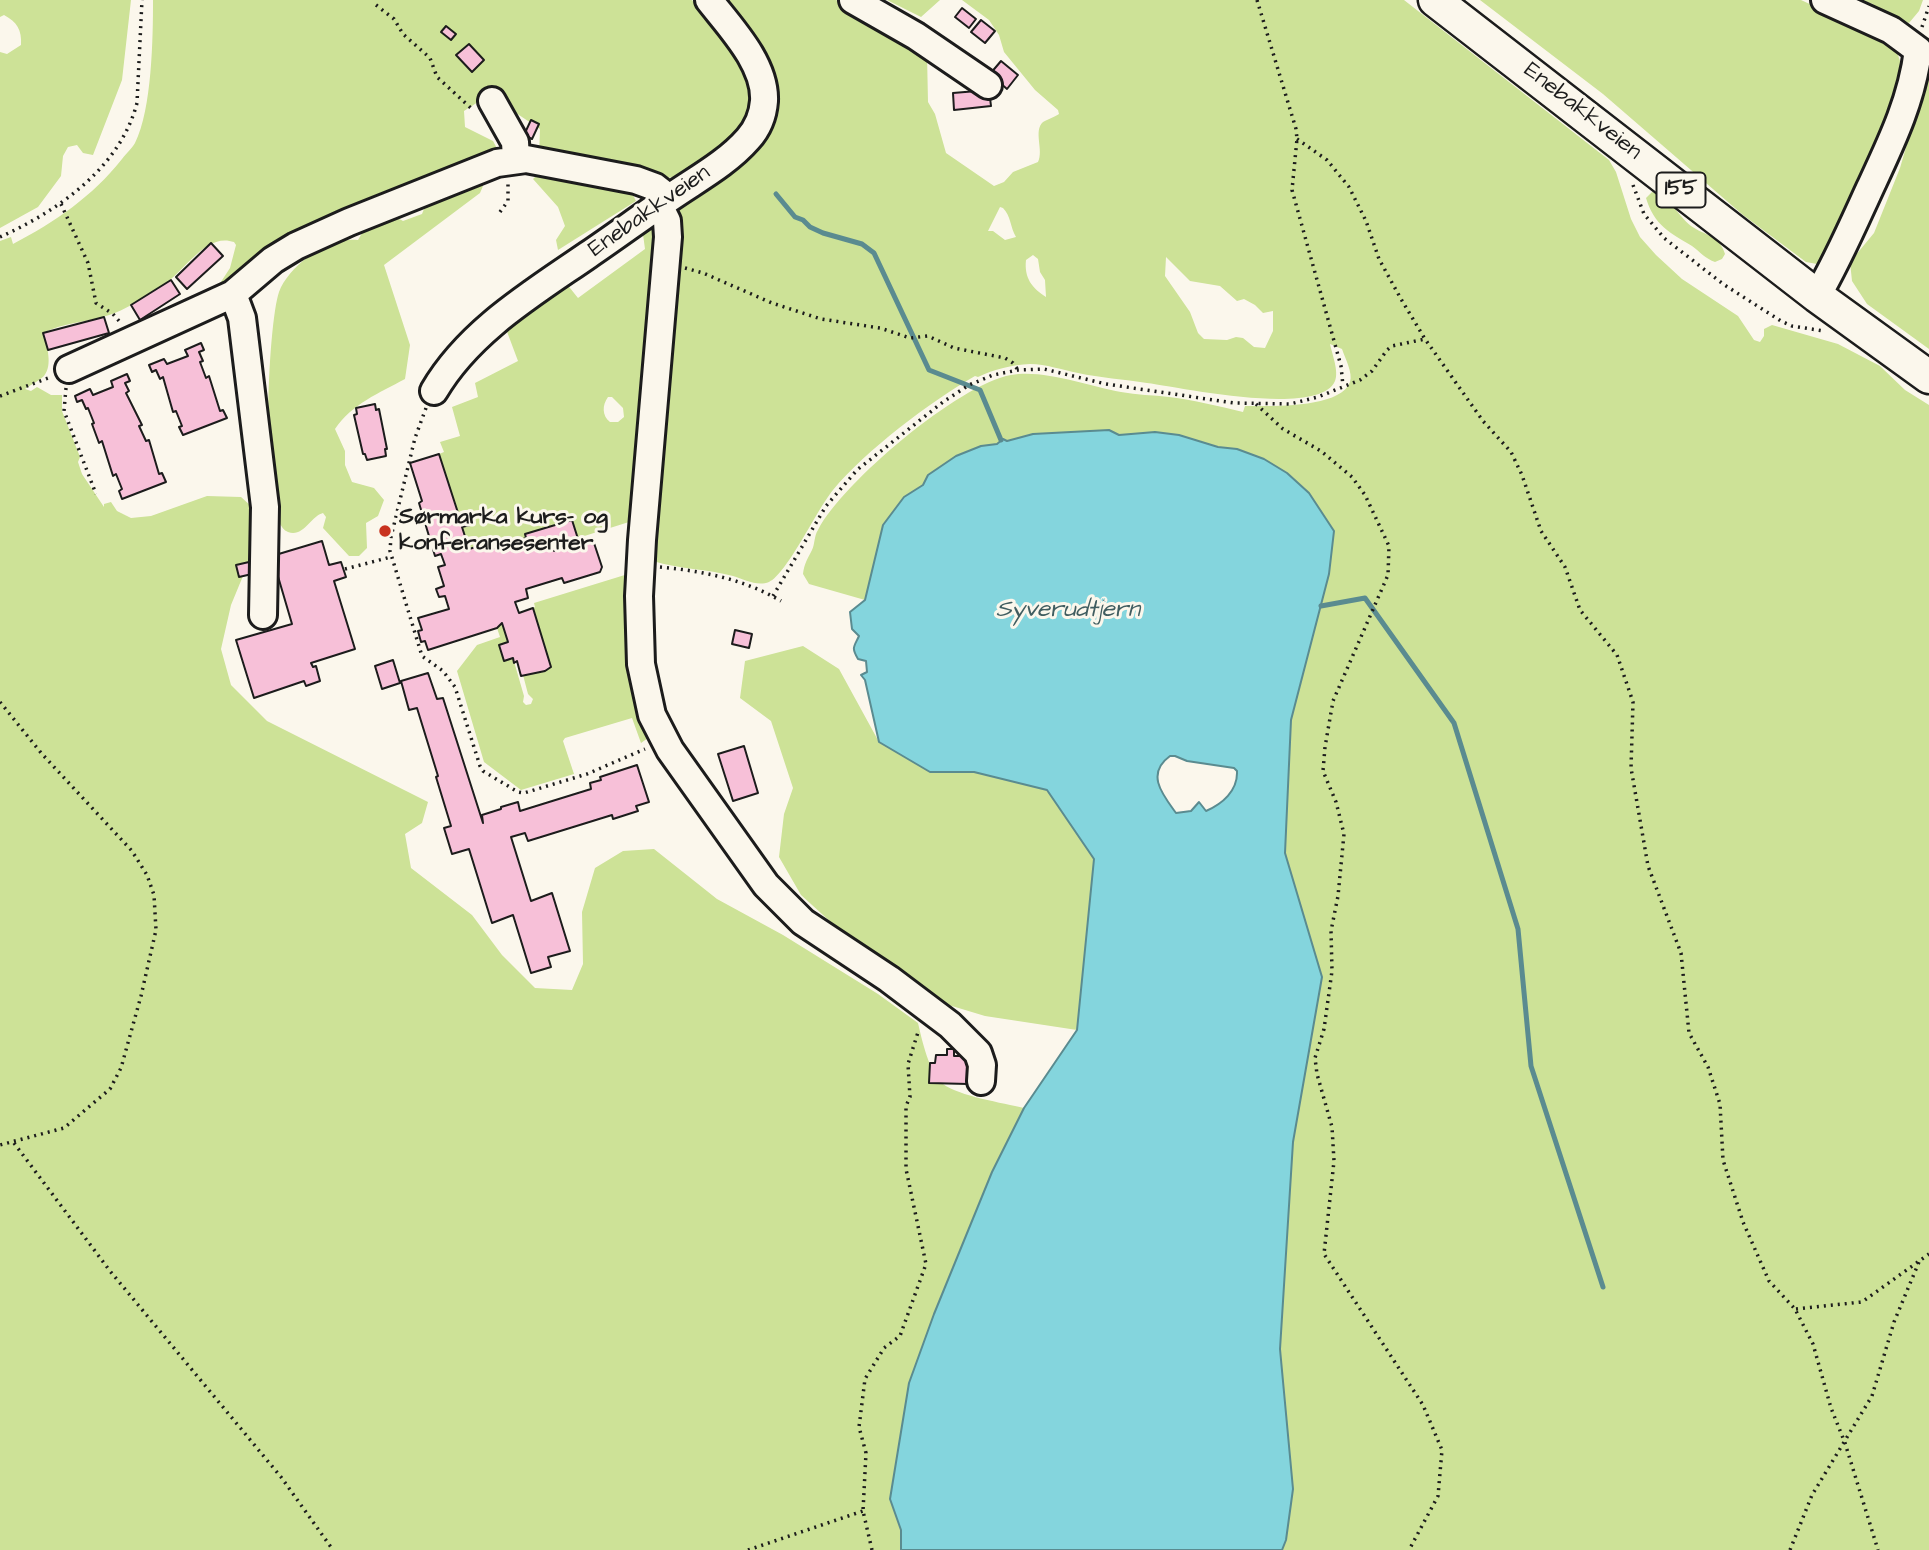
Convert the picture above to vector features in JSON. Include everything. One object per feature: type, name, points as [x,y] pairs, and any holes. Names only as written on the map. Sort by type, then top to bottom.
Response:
[{"type":"main road","name":"Enebakkveien","points":[[1435,0],[1817,296],[1929,377]]},
{"type":"street","name":"Enebakkveien","points":[[434,391],[444,373],[465,349],[509,312],[746,142],[759,122],[764,106],[764,92],[756,68],[709,0]]},
{"type":"street","points":[[853,0],[916,36],[988,85]]},
{"type":"street","points":[[1817,296],[1839,257],[1906,108],[1915,78],[1918,50],[1891,30],[1825,0]]},
{"type":"street","points":[[482,104],[514,142],[511,160]]},
{"type":"street","points":[[69,369],[233,294],[273,260],[296,246],[375,211],[511,160],[538,161],[636,180],[655,187],[664,202],[668,229],[640,565],[642,678],[649,705],[664,739],[746,859],[783,903],[803,922],[950,1025],[978,1053],[982,1065],[981,1081]]},
{"type":"street","points":[[233,294],[242,318],[264,490],[266,541],[263,615]]},
{"type":"path","points":[[0,237],[35,221],[61,204],[114,152],[134,115],[139,82],[142,0]]},
{"type":"path","points":[[1257,0],[1292,115],[1297,139],[1292,190],[1341,366],[1343,386]]},
{"type":"path","points":[[376,5],[394,19],[403,34],[429,58],[438,77],[482,104]]},
{"type":"path","points":[[1297,139],[1326,160],[1349,187],[1366,221],[1379,259],[1425,339],[1483,421],[1511,452],[1522,475],[1541,531],[1565,567],[1580,610],[1617,655],[1633,702],[1631,768],[1648,866],[1681,953],[1689,1032],[1708,1067],[1720,1104],[1723,1160],[1743,1222],[1769,1281],[1795,1309],[1813,1344],[1878,1550]]},
{"type":"path","points":[[1639,156],[1633,167],[1632,180],[1644,214],[1664,238],[1705,272],[1765,312],[1792,326],[1824,331],[1832,329],[1845,317]]},
{"type":"path","points":[[500,212],[506,206],[509,195],[511,160]]},
{"type":"path","points":[[61,204],[88,263],[96,303],[113,314],[132,342]]},
{"type":"path","points":[[666,265],[703,273],[772,303],[821,319],[880,328],[909,338],[924,335],[954,348],[1004,358],[1013,362],[1018,370]]},
{"type":"path","points":[[773,596],[826,506],[857,470],[914,423],[957,393],[993,375],[1044,369],[1134,388],[1234,403],[1305,401],[1360,380],[1372,371],[1392,346],[1425,339]]},
{"type":"path","points":[[0,397],[69,369]]},
{"type":"path","points":[[69,369],[63,407],[96,494]]},
{"type":"path","points":[[434,391],[415,438],[391,537],[391,557],[422,656],[443,671],[456,687],[483,771],[524,793],[587,774],[664,739]]},
{"type":"path","points":[[1256,404],[1283,429],[1321,451],[1352,477],[1365,495],[1389,546],[1388,575],[1333,701],[1325,747],[1323,771],[1336,802],[1343,834],[1338,896],[1331,931],[1332,971],[1326,1017],[1315,1058],[1332,1127],[1334,1161],[1324,1254],[1423,1405],[1442,1450],[1438,1496],[1409,1550]]},
{"type":"path","points":[[345,569],[391,557]]},
{"type":"path","points":[[640,565],[736,580],[781,601]]},
{"type":"path","points":[[0,702],[42,754],[132,851],[147,875],[154,895],[156,930],[121,1068],[110,1089],[64,1128],[0,1145]]},
{"type":"path","points":[[872,1550],[863,1511],[866,1453],[859,1427],[865,1379],[884,1348],[900,1336],[926,1264],[906,1169],[906,1106],[910,1097],[908,1064],[926,1007]]},
{"type":"path","points":[[14,1143],[110,1271],[281,1478],[333,1550]]},
{"type":"path","points":[[1795,1309],[1862,1302],[1929,1254]]},
{"type":"path","points":[[1790,1550],[1812,1495],[1872,1396],[1894,1322],[1919,1262]]},
{"type":"path","points":[[748,1550],[863,1511]]},
{"type":"green space","points":[[0,0],[131,0],[122,80],[93,155],[83,153],[77,145],[68,147],[63,156],[61,176],[38,207],[0,228],[0,52],[7,54],[21,45],[21,40],[15,24],[4,15],[0,17]]},
{"type":"green space","points":[[153,0],[692,0],[726,43],[731,41],[755,86],[744,131],[678,177],[663,178],[539,157],[540,129],[489,95],[464,111],[465,127],[493,141],[500,154],[298,228],[303,237],[217,288],[230,268],[236,245],[224,240],[214,243],[196,254],[163,285],[129,306],[106,316],[43,333],[48,355],[47,372],[25,389],[31,391],[37,387],[51,395],[62,395],[62,411],[80,457],[78,462],[82,474],[104,507],[104,504],[111,502],[117,511],[131,518],[151,516],[207,496],[241,497],[251,506],[257,542],[231,605],[221,649],[231,685],[267,721],[428,802],[422,823],[405,834],[411,868],[472,915],[502,955],[535,988],[572,990],[583,964],[582,912],[595,868],[623,851],[654,849],[717,899],[783,935],[878,994],[918,1023],[930,1064],[943,1084],[970,1096],[1024,1108],[992,1172],[934,1314],[890,1499],[901,1530],[901,1550],[0,1550],[0,241],[11,237],[13,244],[72,207],[99,185],[135,143],[141,129],[148,93]]},
{"type":"green space","points":[[725,0],[836,0],[908,39],[927,54],[928,102],[935,114],[946,153],[994,186],[1004,182],[1013,172],[1038,162],[1040,126],[1059,114],[1004,52],[999,35],[989,20],[962,0],[1404,0],[1609,160],[1640,237],[1682,279],[1738,316],[1754,340],[1760,342],[1764,329],[1772,325],[1838,344],[1880,366],[1905,390],[1929,405],[1929,1550],[1282,1550],[1286,1540],[1293,1489],[1280,1349],[1293,1142],[1322,977],[1285,853],[1291,720],[1329,574],[1334,531],[1309,493],[1264,459],[1237,449],[1218,447],[1179,435],[1119,435],[1109,430],[1033,434],[981,446],[956,456],[935,470],[923,485],[904,497],[883,525],[865,600],[809,584],[803,574],[818,530],[851,487],[904,438],[962,396],[989,382],[1011,375],[1037,374],[1121,392],[1188,400],[1243,412],[1245,406],[1286,406],[1333,397],[1344,391],[1350,382],[1348,366],[1342,349],[1330,344],[1336,368],[1335,381],[1324,392],[1277,399],[1216,394],[1095,376],[1036,364],[1017,365],[975,376],[900,428],[846,475],[826,500],[793,555],[769,582],[755,583],[733,576],[653,561],[673,221],[677,206],[757,140],[747,40],[755,34]],"holes":[[[1000,207],[1008,215],[1016,237],[1005,240],[993,231],[988,231]],[[1033,255],[1038,259],[1040,272],[1045,280],[1046,297],[1030,282],[1026,272],[1026,260]],[[1166,257],[1190,281],[1220,286],[1237,301],[1244,299],[1263,313],[1273,311],[1273,331],[1265,348],[1254,347],[1243,338],[1204,339],[1198,333],[1190,312],[1165,276]]]},
{"type":"green space","points":[[887,0],[940,0],[921,17]]},
{"type":"green space","points":[[1480,0],[1801,0],[1879,36],[1896,49],[1902,67],[1899,92],[1825,257],[1817,264],[1806,262],[1743,215],[1603,94]]},
{"type":"green space","points":[[1858,0],[1923,0],[1919,11],[1909,23],[1895,20],[1875,10],[1873,4]]},
{"type":"green space","points":[[1929,68],[1929,349],[1867,304],[1852,281],[1850,262],[1874,233],[1900,168]]},
{"type":"green space","points":[[542,170],[630,189],[636,201],[558,250],[556,240],[565,226],[558,207],[533,179]]},
{"type":"green space","points":[[481,182],[483,186],[480,193],[384,265],[410,345],[405,379],[358,406],[335,429],[345,451],[345,465],[352,482],[374,488],[384,500],[378,516],[366,523],[367,548],[359,556],[349,556],[323,528],[326,517],[323,513],[298,532],[288,532],[279,520],[272,495],[268,420],[275,311],[284,282],[311,254],[335,243],[358,240],[365,228],[384,220],[403,221],[422,214],[426,204]]},
{"type":"green space","points":[[1652,192],[1664,197],[1691,226],[1719,243],[1725,254],[1722,259],[1715,262],[1709,259],[1658,222],[1646,198]]},
{"type":"green space","points":[[656,220],[632,531],[629,522],[578,538],[572,520],[525,534],[526,538],[485,551],[482,545],[469,549],[462,527],[470,525],[467,517],[460,519],[439,454],[444,452],[440,442],[460,436],[452,407],[478,397],[475,383],[518,361],[506,329],[566,283],[578,298],[645,249],[642,227]],"holes":[[[612,397],[623,408],[624,417],[618,422],[610,422],[604,414],[606,400]]]},
{"type":"green space","points":[[628,574],[648,738],[641,743],[632,718],[565,738],[563,741],[574,774],[521,790],[484,762],[457,671],[477,645],[500,637],[497,628],[502,623],[508,642],[499,645],[504,661],[513,658],[524,696],[523,702],[526,705],[531,704],[533,699],[528,694],[523,675],[544,671],[551,666],[533,608],[534,603]]},
{"type":"green space","points":[[803,646],[839,669],[879,742],[930,772],[974,772],[1047,790],[1094,859],[1077,1030],[985,1016],[942,1003],[866,954],[801,895],[779,857],[784,814],[793,788],[771,721],[740,698],[745,661]]},
{"type":"water","name":"Syverudtjern","points":[[1109,430],[1119,435],[1155,432],[1237,449],[1264,459],[1287,473],[1309,493],[1334,531],[1329,574],[1291,720],[1285,853],[1322,977],[1293,1142],[1280,1349],[1293,1489],[1286,1540],[1282,1550],[901,1550],[901,1530],[890,1499],[909,1383],[992,1172],[1024,1108],[1077,1030],[1094,859],[1047,790],[974,772],[930,772],[879,742],[865,680],[861,675],[867,672],[866,661],[858,659],[854,652],[859,636],[852,629],[850,612],[865,600],[883,525],[904,497],[923,485],[928,475],[956,456],[981,446],[997,444],[1003,439],[1007,441],[1033,434]],"holes":[[[1170,756],[1187,761],[1234,768],[1237,778],[1232,791],[1218,805],[1206,811],[1199,802],[1191,811],[1176,813],[1162,792],[1157,777],[1163,763]]]},
{"type":"building","points":[[962,8],[976,19],[969,28],[955,17]]},
{"type":"building","points":[[981,20],[995,31],[985,43],[971,32]]},
{"type":"building","points":[[446,26],[456,34],[451,40],[441,32]]},
{"type":"building","points":[[469,44],[484,60],[472,72],[456,55]]},
{"type":"building","points":[[1001,61],[1018,75],[1007,89],[990,74]]},
{"type":"building","points":[[989,90],[991,106],[954,110],[953,93]]},
{"type":"building","points":[[531,120],[539,124],[532,139],[524,135]]},
{"type":"building","points":[[211,243],[223,256],[187,289],[176,277]]},
{"type":"building","points":[[171,280],[180,294],[140,320],[131,305]]},
{"type":"building","points":[[104,317],[109,333],[48,350],[43,333]]},
{"type":"building","points":[[201,343],[204,350],[199,352],[203,361],[200,362],[206,378],[209,376],[220,411],[223,410],[227,418],[183,435],[163,377],[160,379],[156,370],[152,372],[149,365],[164,359],[167,364],[188,356],[185,350]]},
{"type":"building","points":[[127,374],[130,381],[125,383],[129,391],[126,393],[142,425],[139,426],[146,441],[149,440],[159,474],[162,473],[166,482],[122,499],[119,491],[122,489],[116,474],[113,476],[102,441],[99,443],[88,408],[86,409],[82,400],[77,402],[75,396],[90,389],[93,395],[113,387],[111,381]]},
{"type":"building","points":[[375,404],[376,410],[379,409],[386,456],[367,460],[363,454],[354,415],[357,414],[356,408]]},
{"type":"building","points":[[439,454],[460,519],[467,517],[470,525],[462,527],[469,549],[483,545],[485,551],[526,538],[525,534],[572,520],[579,542],[554,551],[590,540],[594,543],[602,567],[600,572],[564,583],[562,578],[526,589],[528,598],[515,602],[519,613],[533,608],[551,667],[545,671],[521,676],[517,661],[514,663],[513,658],[504,661],[499,645],[508,642],[502,623],[497,628],[428,650],[425,641],[421,642],[418,631],[422,630],[418,618],[449,609],[445,596],[439,597],[436,589],[444,586],[438,567],[445,565],[441,554],[435,556],[410,463]]},
{"type":"building","points":[[322,541],[329,565],[341,562],[346,577],[334,581],[355,649],[311,663],[313,667],[316,666],[320,681],[306,686],[304,681],[254,698],[236,640],[292,624],[272,556]]},
{"type":"building","points":[[249,562],[252,574],[239,577],[236,565]]},
{"type":"building","points":[[735,630],[752,634],[749,648],[732,644]]},
{"type":"building","points":[[393,660],[400,683],[382,689],[375,666]]},
{"type":"building","points":[[428,673],[437,699],[443,698],[483,823],[482,815],[501,807],[518,802],[520,811],[591,789],[590,783],[601,780],[600,777],[637,765],[649,802],[636,806],[638,811],[613,819],[612,815],[528,841],[525,833],[511,837],[531,901],[552,893],[570,951],[548,957],[551,967],[531,973],[513,915],[492,923],[469,849],[452,854],[444,828],[451,826],[436,777],[438,776],[417,708],[409,710],[401,681]]},
{"type":"building","points":[[744,746],[758,793],[733,801],[718,754]]},
{"type":"building","points":[[947,1049],[954,1049],[954,1056],[969,1056],[968,1084],[929,1083],[930,1063],[935,1063],[936,1055],[947,1055]]},
{"type":"waterway","points":[[776,194],[795,217],[810,227],[862,244],[874,253],[929,370],[980,390],[1001,440]]},
{"type":"waterway","points":[[1321,606],[1365,598],[1454,723],[1518,929],[1531,1066],[1603,1287]]},
{"type":"place","name":"Sørmarka kurs- og konferansesenter","points":[[385,531]]}]
